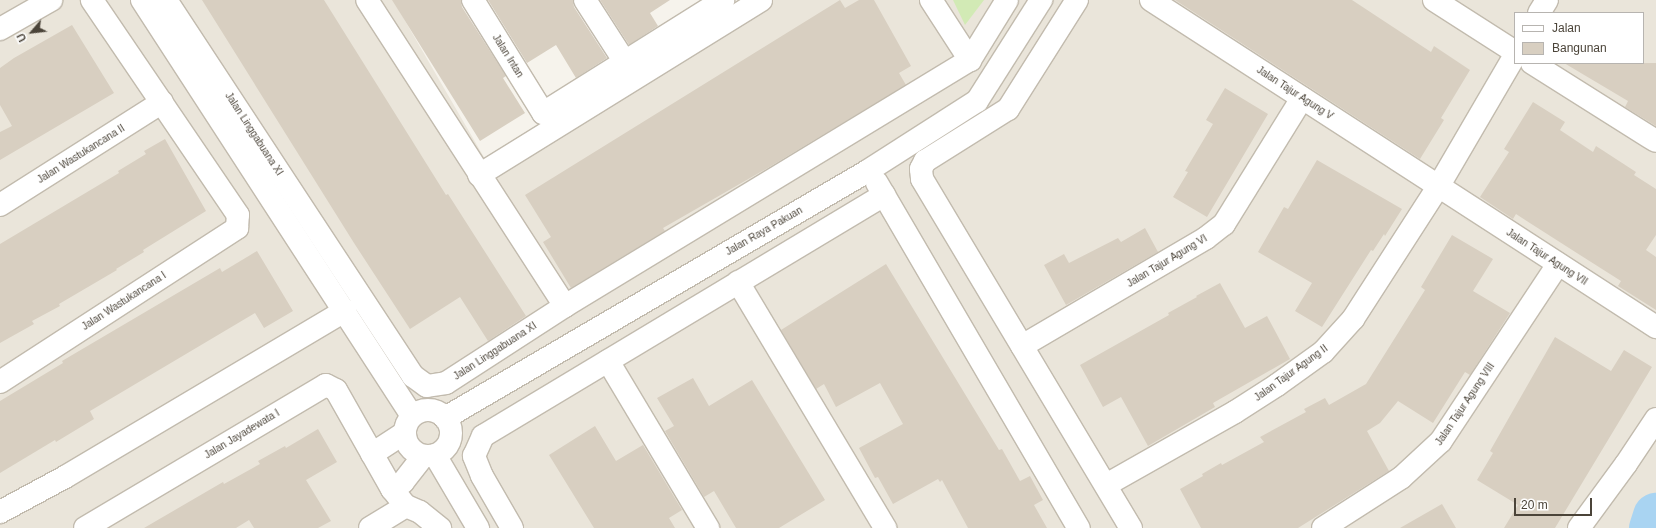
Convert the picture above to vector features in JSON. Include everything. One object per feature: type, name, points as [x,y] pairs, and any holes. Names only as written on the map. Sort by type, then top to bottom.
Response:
[{"type":"street","points":[[0,30],[50,0]]},
{"type":"street","points":[[92,0],[162,102]]},
{"type":"street","points":[[142,0],[346,311],[408,424],[407,443],[414,451],[429,455],[478,528]]},
{"type":"street","name":"Jalan Linggabuana XI","points":[[166,0],[413,376],[428,386],[446,383],[565,306],[970,60]]},
{"type":"street","points":[[367,0],[565,306]]},
{"type":"street","name":"Jalan Intan","points":[[473,0],[543,112],[625,62]]},
{"type":"street","points":[[585,0],[625,62],[710,3]]},
{"type":"street","points":[[479,175],[761,0]]},
{"type":"street","points":[[931,0],[970,60],[1007,0]]},
{"type":"street","name":"Jalan Raya Pakuan","points":[[445,418],[869,170],[977,101],[1041,0]]},
{"type":"street","points":[[1077,0],[1008,109],[925,161],[921,169],[922,179],[1131,528]]},
{"type":"street","name":"Jalan Tajur Agung V","points":[[1151,0],[1438,187]]},
{"type":"street","points":[[1434,0],[1514,51]]},
{"type":"street","points":[[1540,12],[1547,0]]},
{"type":"street","name":"Jalan Tajur Agung II","points":[[1106,485],[1235,412],[1324,352],[1353,319],[1438,187],[1514,58]]},
{"type":"street","points":[[1534,64],[1656,141]]},
{"type":"street","name":"Jalan Tajur Agung VI","points":[[1022,346],[1206,238],[1224,224],[1302,98]]},
{"type":"street","name":"Jalan Wastukancana II","points":[[0,205],[162,102]]},
{"type":"street","name":"Jalan Wastukancana I","points":[[0,382],[236,228],[238,214],[162,102]]},
{"type":"street","points":[[869,170],[1079,528]]},
{"type":"street","name":"Jalan Tajur Agung VII","points":[[1438,187],[1656,327]]},
{"type":"street","points":[[512,528],[482,476],[474,456],[483,436],[884,195]]},
{"type":"street","name":"Jalan Tajur Agung VIII","points":[[1323,528],[1401,478],[1442,441],[1558,264]]},
{"type":"street","points":[[738,282],[885,528]]},
{"type":"street","points":[[0,512],[72,473],[346,311]]},
{"type":"street","points":[[608,361],[708,528]]},
{"type":"street","name":"Jalan Jayadewata I","points":[[85,528],[326,385],[336,390],[372,454]]},
{"type":"street","points":[[392,489],[402,482],[429,455],[442,451],[450,439],[449,424],[445,418],[433,410],[426,410],[372,454],[392,489],[406,506],[420,512],[440,528]]},
{"type":"street","points":[[1579,528],[1626,464],[1656,419]]},
{"type":"street","points":[[370,528],[406,506]]},
{"type":"shaded area","points":[[0,0],[393,0],[485,159],[742,0],[1656,0],[1656,500],[1638,528],[0,528]]},
{"type":"green space","points":[[953,0],[984,0],[965,25]]},
{"type":"building","points":[[202,0],[324,0],[446,195],[448,194],[526,316],[488,341],[460,297],[410,329],[354,243]]},
{"type":"building","points":[[392,0],[461,0],[462,7],[506,76],[503,78],[525,113],[480,141]]},
{"type":"building","points":[[488,0],[573,0],[574,7],[607,58],[576,78],[556,45],[527,63]]},
{"type":"building","points":[[600,0],[670,0],[650,13],[658,26],[629,45]]},
{"type":"building","points":[[840,0],[845,8],[859,0],[874,0],[911,66],[899,73],[906,85],[771,166],[663,228],[665,231],[571,288],[543,242],[551,237],[525,195]]},
{"type":"building","points":[[1175,0],[1352,0],[1431,52],[1434,46],[1470,70],[1441,118],[1444,120],[1420,159]]},
{"type":"building","points":[[72,25],[114,93],[0,160],[0,132],[12,126],[0,105],[0,68],[14,58]]},
{"type":"building","points":[[1656,63],[1656,126],[1625,107],[1628,101],[1566,64]]},
{"type":"building","points":[[1225,88],[1268,114],[1207,217],[1173,197],[1188,172],[1185,171],[1213,124],[1206,120]]},
{"type":"building","points":[[1533,102],[1565,122],[1560,130],[1593,152],[1596,146],[1636,172],[1634,175],[1656,189],[1656,235],[1646,250],[1656,257],[1656,310],[1618,286],[1621,281],[1516,214],[1513,219],[1480,197],[1509,152],[1504,149]]},
{"type":"building","points":[[165,139],[206,211],[143,250],[144,252],[116,269],[117,270],[59,304],[60,306],[32,321],[34,324],[0,343],[0,244],[119,173],[118,171],[146,154],[144,151]]},
{"type":"building","points":[[1317,160],[1402,209],[1385,236],[1384,234],[1373,251],[1371,250],[1322,327],[1295,311],[1312,283],[1258,252],[1284,207],[1288,209]]},
{"type":"building","points":[[1145,228],[1158,252],[1066,305],[1044,265],[1064,254],[1069,263],[1118,238],[1121,242]]},
{"type":"building","points":[[1452,235],[1493,259],[1473,291],[1510,313],[1470,375],[1465,372],[1433,423],[1398,401],[1380,423],[1367,431],[1389,471],[1298,528],[1201,528],[1180,489],[1203,476],[1202,474],[1221,463],[1222,465],[1264,442],[1260,437],[1306,412],[1304,409],[1325,398],[1329,405],[1366,384],[1425,290],[1421,287]]},
{"type":"building","points":[[257,251],[293,311],[264,328],[255,313],[90,411],[94,419],[56,442],[55,440],[0,473],[0,401],[63,363],[62,361],[220,268],[222,272]]},
{"type":"building","points":[[886,264],[999,450],[1002,449],[1020,481],[1030,476],[1043,500],[1034,505],[1047,528],[968,528],[942,480],[940,482],[938,479],[893,504],[878,477],[875,478],[859,448],[903,424],[880,383],[836,407],[824,384],[816,389],[781,330]]},
{"type":"building","points":[[1220,283],[1245,328],[1267,316],[1290,359],[1213,403],[1215,407],[1148,446],[1121,397],[1103,407],[1080,365],[1169,315],[1168,313]]},
{"type":"building","points":[[1555,337],[1611,371],[1624,350],[1652,367],[1555,528],[1504,528],[1518,505],[1477,480],[1493,453],[1490,451]]},
{"type":"building","points":[[693,378],[709,406],[752,380],[825,500],[779,528],[736,528],[714,491],[704,497],[665,431],[674,426],[657,398]]},
{"type":"building","points":[[595,426],[616,461],[643,445],[682,510],[669,518],[675,528],[594,528],[549,455]]},
{"type":"building","points":[[318,429],[337,462],[306,480],[331,521],[318,528],[254,528],[249,520],[236,528],[144,528],[223,482],[224,484],[260,464],[258,461],[285,446],[286,448]]},
{"type":"building","points":[[1442,504],[1456,528],[1400,528]]},
{"type":"waterway","points":[[1652,528],[1656,516]]}]
